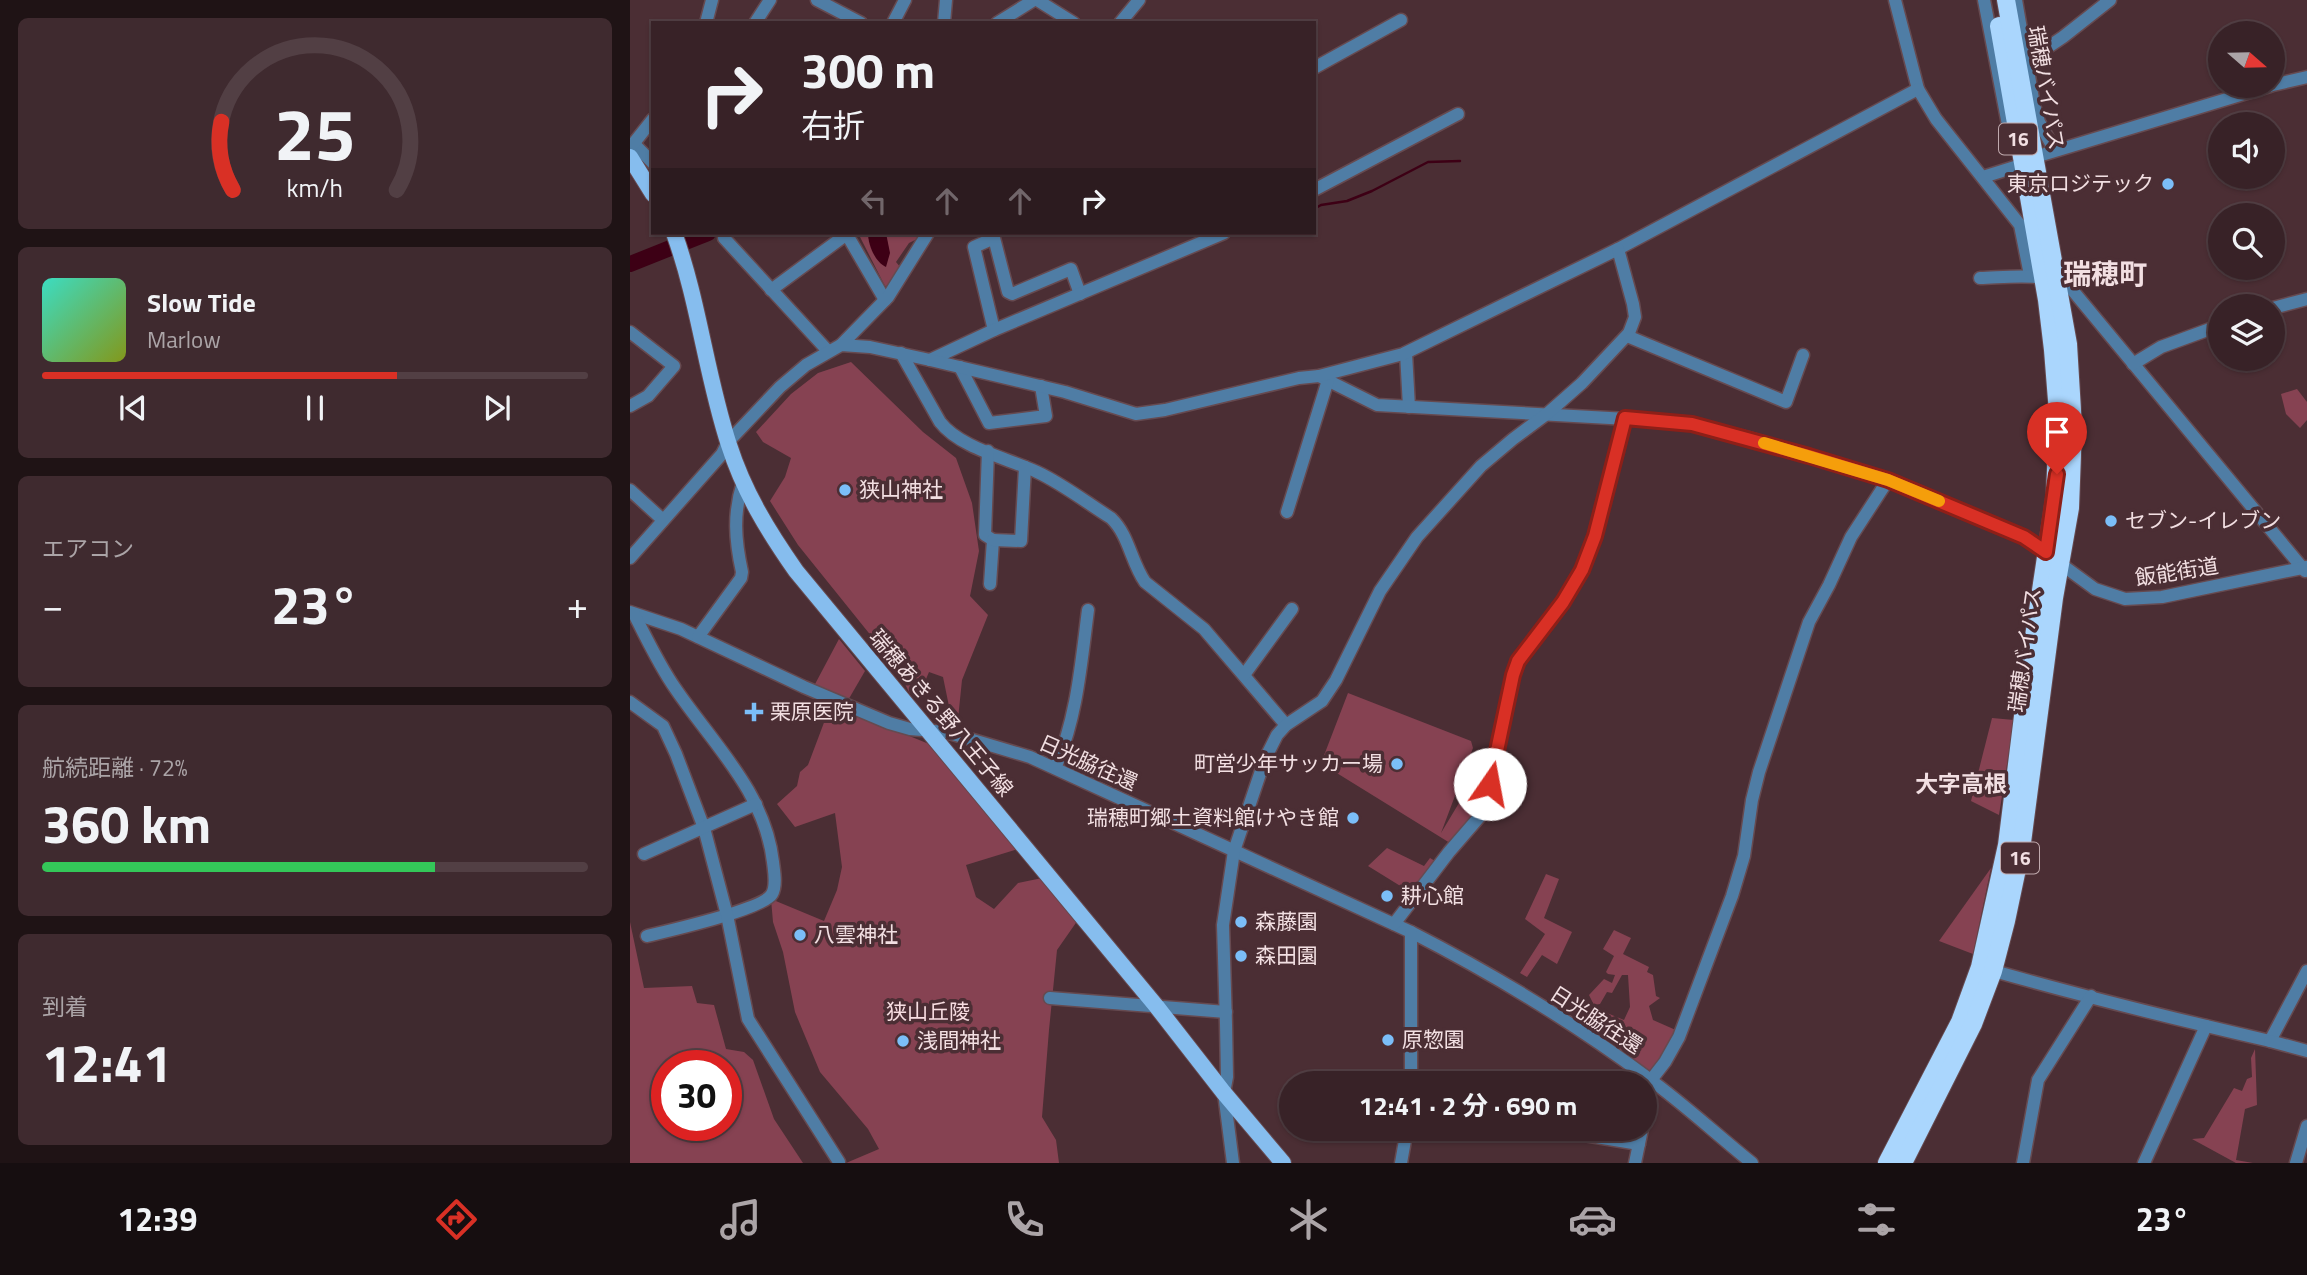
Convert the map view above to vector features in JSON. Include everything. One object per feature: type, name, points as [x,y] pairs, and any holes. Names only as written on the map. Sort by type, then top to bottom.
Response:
[{"type":"highway","name":"瑞穂バイパス","points":[[1903,1163],[1964,1045],[2021,850],[2053,558],[2058,413],[2053,350],[2043,278],[2021,170],[1994,0]]},
{"type":"highway","name":"瑞穂バイパス","points":[[2006,0],[2035,157],[2043,278]]},
{"type":"highway","name":"瑞穂バイパス","points":[[1887,1163],[1986,969]]},
{"type":"main road","points":[[636,160],[651,190]]},
{"type":"main road","name":"瑞穂あきる野八王子線","points":[[675,235],[728,442],[743,482],[764,524],[796,571],[1283,1163]]},
{"type":"street","points":[[707,21],[712,0]]},
{"type":"street","points":[[756,21],[770,0]]},
{"type":"street","points":[[817,0],[857,21]]},
{"type":"street","points":[[894,21],[905,0]]},
{"type":"street","points":[[944,21],[946,0]]},
{"type":"street","points":[[1000,21],[1036,0],[1071,21]]},
{"type":"street","points":[[1122,21],[1139,0]]},
{"type":"street","points":[[1895,0],[1918,89],[1936,119],[2020,225],[2043,278]]},
{"type":"street","points":[[1983,177],[2021,170],[2006,119],[1984,0]]},
{"type":"street","points":[[2016,0],[2039,122],[2054,149]]},
{"type":"street","points":[[2026,62],[2110,0]]},
{"type":"street","points":[[1316,67],[1401,20]]},
{"type":"street","points":[[2286,82],[2307,77]]},
{"type":"street","points":[[630,558],[722,454],[728,442],[780,387],[806,365],[841,345],[855,344],[901,353],[1041,386],[1136,414],[1165,410],[1299,378],[1323,378],[1406,353],[1618,249],[1918,89]]},
{"type":"street","points":[[2035,157],[2228,98]]},
{"type":"street","points":[[1316,189],[1458,114]]},
{"type":"street","points":[[636,160],[651,123]]},
{"type":"street","points":[[771,290],[845,235]]},
{"type":"street","points":[[847,235],[885,300]]},
{"type":"street","points":[[841,345],[885,300],[927,235]]},
{"type":"street","points":[[930,360],[994,330],[1219,235]]},
{"type":"street","points":[[724,238],[828,351]]},
{"type":"street","points":[[994,330],[974,247],[994,238],[1008,292],[1012,293],[1071,269],[1080,295]]},
{"type":"street","points":[[1233,1163],[1224,1093],[1227,1077],[1223,925],[1234,851],[1265,759],[1277,735],[1286,725],[1322,701],[1336,680],[1380,591],[1417,537],[1481,466],[1582,383],[1627,336],[1635,317],[1618,249]]},
{"type":"street","points":[[1980,278],[2043,278],[2069,286],[2305,570]]},
{"type":"street","points":[[2285,305],[2307,299]]},
{"type":"street","points":[[2133,364],[2161,347],[2208,330]]},
{"type":"street","points":[[630,332],[674,366],[648,396],[630,406]]},
{"type":"street","points":[[1627,336],[1786,402],[1803,355]]},
{"type":"street","points":[[901,353],[944,426],[956,437],[1038,473],[1111,518],[1123,533],[1144,582],[1204,629],[1286,725]]},
{"type":"street","points":[[1406,353],[1409,407]]},
{"type":"street","points":[[960,368],[989,423],[1046,416],[1041,386]]},
{"type":"street","points":[[1287,512],[1323,378]]},
{"type":"street","name":"飯能街道","points":[[1323,378],[1377,405],[1548,413],[1692,424],[1801,453],[1888,480],[2024,537],[2095,589],[2125,599],[2143,599],[2305,570]]},
{"type":"street","points":[[1394,924],[1449,852],[1476,822],[1486,804],[1518,661],[1563,602],[1582,570],[1595,536],[1625,418]]},
{"type":"street","points":[[988,451],[985,535],[993,540],[1021,541],[1025,467]]},
{"type":"street","points":[[1657,1072],[1679,1037],[1732,896],[1744,856],[1759,772],[1809,622],[1852,537],[1888,480]]},
{"type":"street","points":[[698,637],[741,578],[735,521],[736,502],[743,482]]},
{"type":"street","points":[[630,490],[663,520]]},
{"type":"street","points":[[990,584],[993,540]]},
{"type":"street","points":[[1244,675],[1292,609]]},
{"type":"street","points":[[1055,768],[1071,725],[1088,610]]},
{"type":"street","points":[[632,612],[674,688],[738,773],[756,804],[769,840],[775,877],[772,893],[766,900],[727,915],[647,936]]},
{"type":"street","name":"日光脇往還","points":[[632,612],[698,637],[889,723],[946,732],[999,747],[1055,768],[1411,932],[1470,963],[1538,1004],[1638,1071]]},
{"type":"street","points":[[630,702],[663,726],[669,736],[704,828],[727,915],[748,1019],[839,1162]]},
{"type":"street","points":[[644,854],[756,804]]},
{"type":"street","points":[[1411,932],[1411,1071]]},
{"type":"street","points":[[1986,969],[2130,1009],[2307,1051]]},
{"type":"street","points":[[2270,1041],[2307,971]]},
{"type":"street","points":[[2024,1163],[2038,1080],[2091,996]]},
{"type":"street","points":[[1050,998],[1226,1012]]},
{"type":"street","points":[[2144,1163],[2206,1026]]},
{"type":"street","name":"日光脇往還","points":[[1657,1085],[1752,1163]]},
{"type":"street","points":[[2296,1163],[2307,1126]]},
{"type":"street","points":[[1401,1163],[1405,1141]]},
{"type":"street","points":[[1621,1141],[1639,1144]]},
{"type":"street","points":[[1635,1163],[1640,1141]]},
{"type":"green space","points":[[859,235],[922,235],[909,243],[896,262],[901,268],[892,285],[885,286]]},
{"type":"green space","points":[[851,362],[923,432],[956,458],[972,503],[979,551],[970,596],[988,615],[962,680],[958,719],[951,716],[943,677],[929,672],[921,691],[910,694],[897,668],[798,545],[770,501],[785,477],[791,458],[763,442],[756,432],[791,394],[818,373]]},
{"type":"green space","points":[[2297,389],[2307,402],[2307,420],[2300,428],[2286,414],[2281,394]]},
{"type":"green space","points":[[839,639],[865,671],[847,702],[814,686]]},
{"type":"green space","name":"町営少年サッカー場","points":[[1348,693],[1471,741],[1473,748],[1441,833],[1462,798],[1480,804],[1474,817],[1450,843],[1327,767],[1329,762],[1323,758]]},
{"type":"green space","name":"狭山丘陵","points":[[831,704],[929,744],[1021,848],[966,865],[976,897],[994,909],[1018,883],[1047,877],[1080,917],[1057,950],[1049,1030],[1042,1117],[1056,1140],[1059,1163],[846,1163],[879,1149],[868,1129],[820,1072],[795,1012],[783,952],[773,922],[771,899],[824,921],[837,890],[842,867],[835,813],[795,827],[777,804],[797,786],[800,772],[808,765]]},
{"type":"green space","points":[[1992,718],[2014,720],[1999,815],[1971,801]]},
{"type":"green space","points":[[1387,848],[1424,866],[1430,858],[1435,861],[1416,889],[1405,883],[1402,887],[1368,866]]},
{"type":"green space","points":[[1991,868],[1973,954],[1939,941]]},
{"type":"green space","points":[[1546,874],[1559,879],[1544,918],[1572,932],[1557,964],[1542,955],[1527,977],[1520,973],[1545,934],[1525,919]]},
{"type":"green space","points":[[630,922],[644,988],[692,986],[697,1003],[714,1005],[726,1049],[732,1050],[651,1050],[651,1141],[742,1141],[742,1052],[753,1060],[774,1119],[803,1163],[630,1163]]},
{"type":"green space","points":[[1614,930],[1631,938],[1623,954],[1649,967],[1647,972],[1653,975],[1656,996],[1660,998],[1649,1006],[1653,1020],[1678,1031],[1669,1050],[1651,1071],[1602,1038],[1608,1029],[1604,1022],[1607,1013],[1624,1020],[1630,1007],[1628,975],[1622,975],[1612,993],[1607,992],[1600,1004],[1594,1005],[1589,995],[1604,979],[1612,983],[1615,975],[1606,972],[1614,956],[1603,949]]},
{"type":"green space","points":[[2255,1049],[2257,1105],[2245,1109],[2236,1160],[2253,1163],[2236,1163],[2192,1139],[2204,1138],[2234,1088],[2242,1091],[2247,1079],[2252,1077],[2251,1058]]},
{"type":"shaded area","points":[[868,235],[886,235],[890,253],[886,267],[873,253]]},
{"type":"waterway","points":[[1316,208],[1347,201],[1372,191],[1428,162],[1460,161]]},
{"type":"waterway","points":[[630,264],[703,235]]},
{"type":"slow traffic","points":[[1764,443],[1888,480],[1939,501]]},
{"type":"place","name":"東京ロジテック","points":[[2168,184]]},
{"type":"place","name":"狭山神社","points":[[845,490]]},
{"type":"place","name":"セブン-イレブン","points":[[2111,521]]},
{"type":"place","name":"栗原医院","points":[[754,712]]},
{"type":"place","name":"町営少年サッカー場","points":[[1397,764]]},
{"type":"place","name":"瑞穂町郷土資料館けやき館","points":[[1353,818]]},
{"type":"place","name":"耕心館","points":[[1387,896]]},
{"type":"place","name":"森藤園","points":[[1241,922]]},
{"type":"place","name":"八雲神社","points":[[800,935]]},
{"type":"place","name":"森田園","points":[[1241,956]]},
{"type":"place","name":"原惣園","points":[[1388,1040]]},
{"type":"place","name":"浅間神社","points":[[903,1041]]},
{"type":"district","name":"瑞穂町","points":[[2105,274]]},
{"type":"district","name":"大字高根","points":[[1961,784]]},
{"type":"route","points":[[1490,784],[1518,661],[1563,602],[1582,570],[1595,536],[1625,418],[1692,424],[1888,480],[2024,537],[2046,552],[2057,474]]}]
